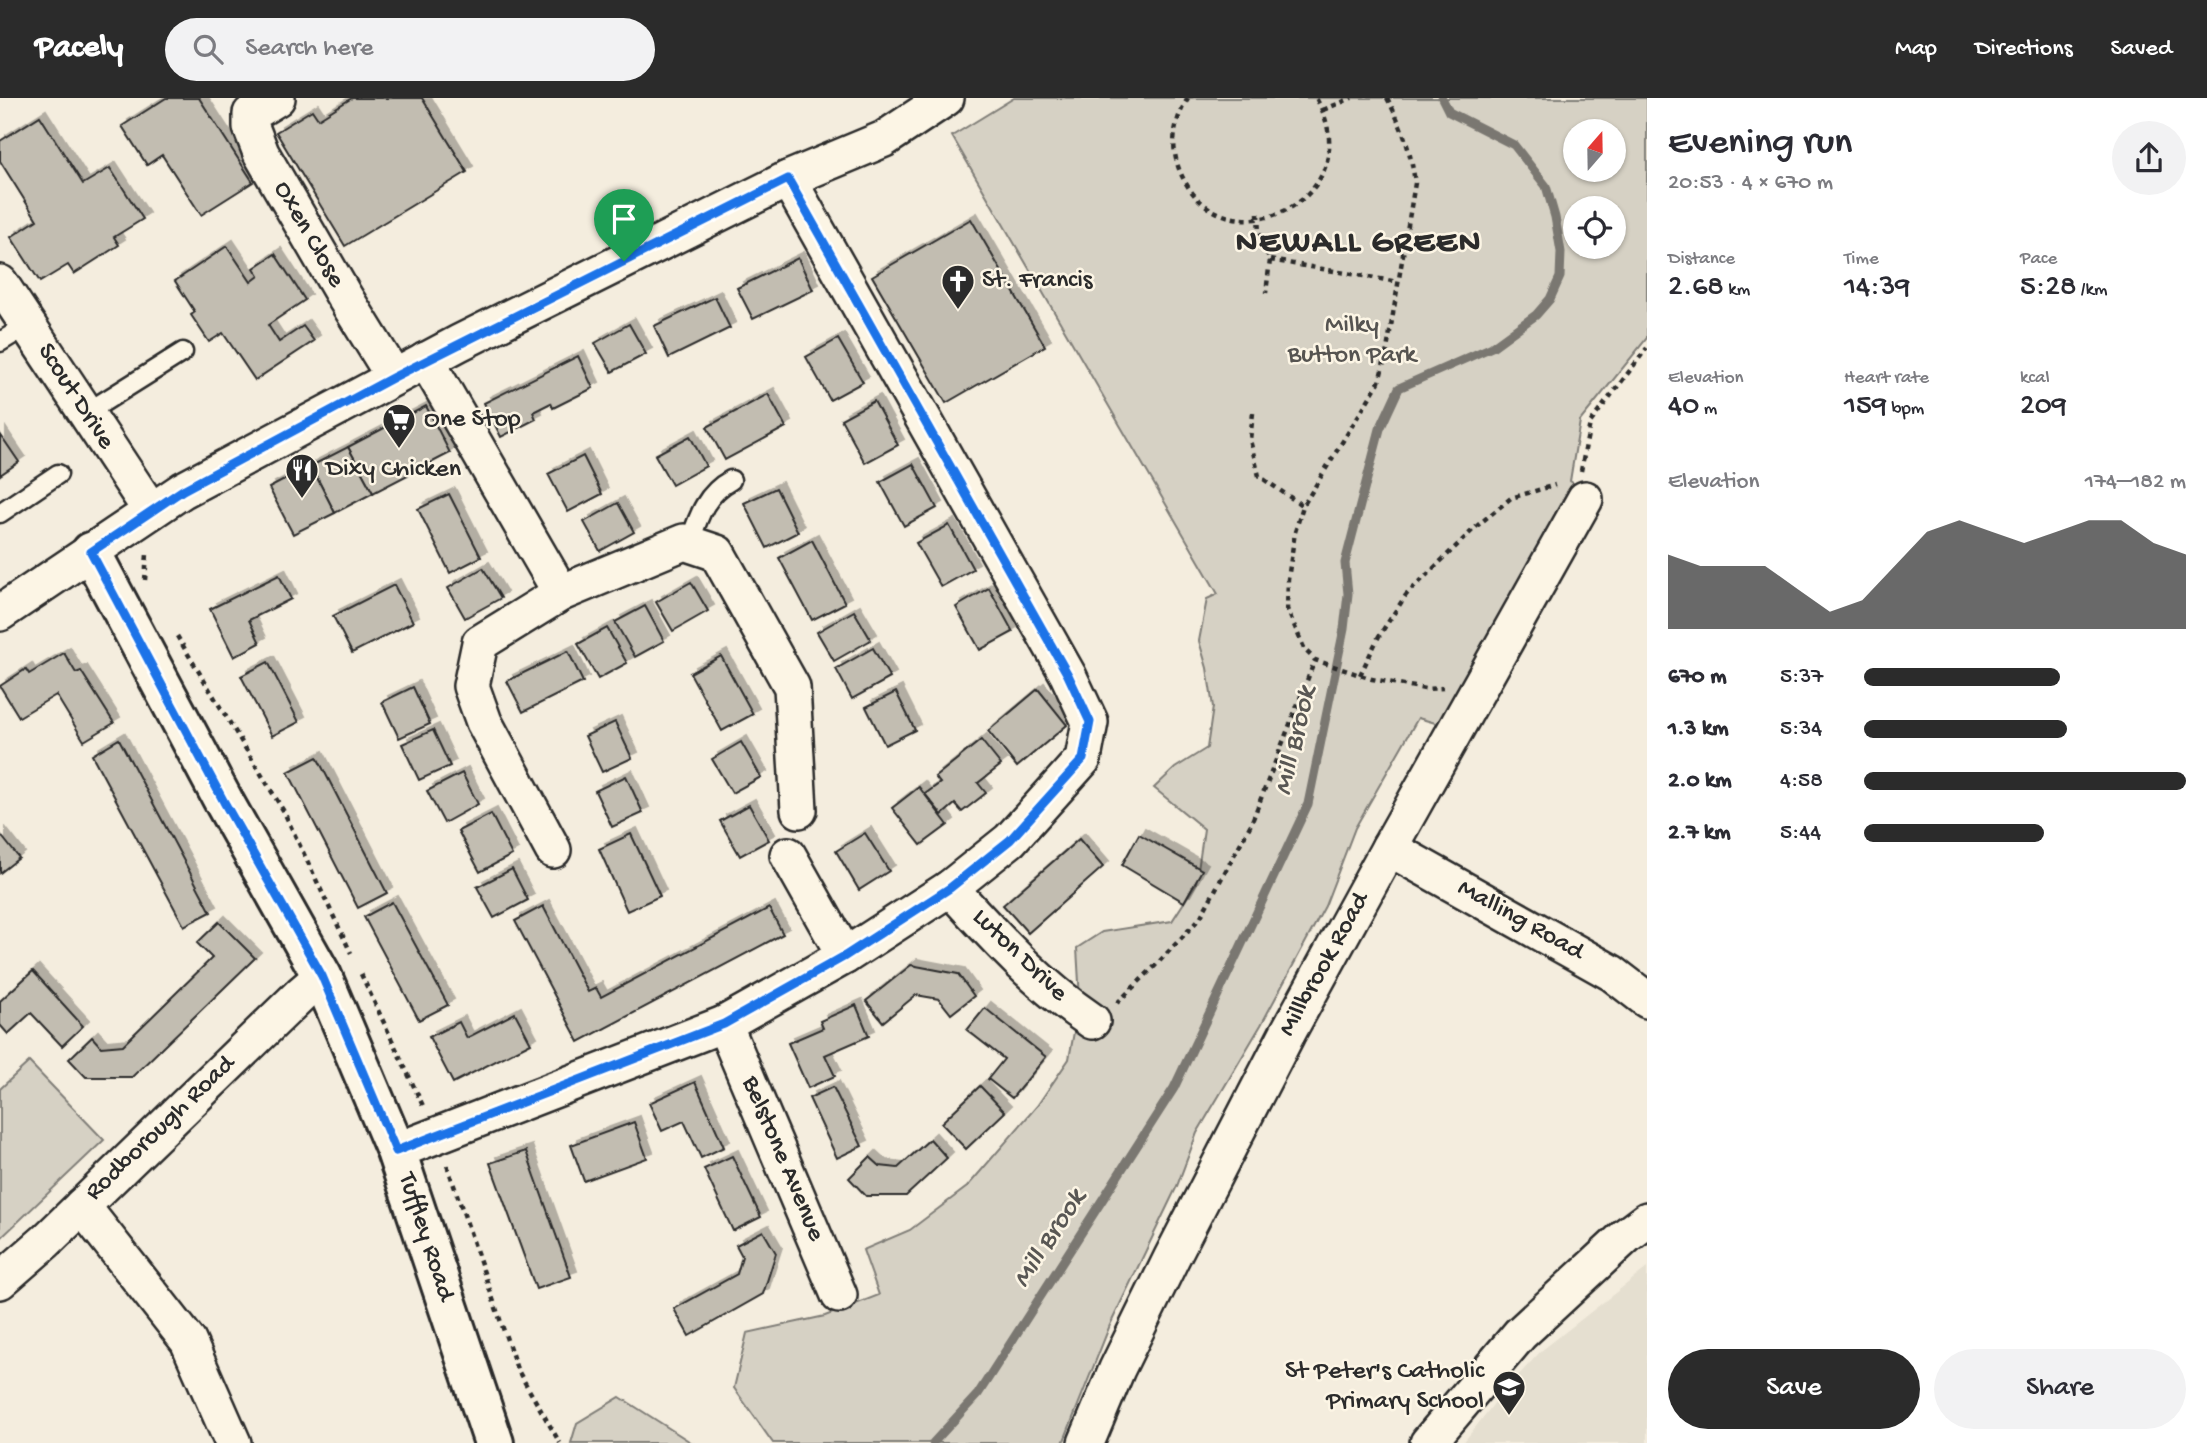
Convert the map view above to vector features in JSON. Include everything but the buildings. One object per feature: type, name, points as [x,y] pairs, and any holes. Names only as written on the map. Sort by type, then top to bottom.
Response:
[{"type":"street","name":"Oxen Close","points":[[277,98],[251,114],[251,127],[261,153],[394,377]]},
{"type":"street","points":[[0,613],[183,490],[426,360],[788,179],[884,139],[946,98]]},
{"type":"street","points":[[396,1151],[724,1024],[845,956],[950,888],[1010,840],[1083,759],[1090,722],[1068,675],[788,179]]},
{"type":"street","name":"Scout Drive","points":[[2,292],[14,334],[86,413],[150,511]]},
{"type":"street","points":[[426,360],[561,593]]},
{"type":"street","name":"Millbrook Road","points":[[1086,1443],[1117,1369],[1178,1244],[1287,1034],[1479,686],[1582,488]]},
{"type":"street","points":[[553,850],[484,722],[471,686],[480,643],[561,593],[684,542],[717,553],[792,687],[799,810]]},
{"type":"street","name":"Tuffley Road","points":[[91,552],[224,802],[322,976],[396,1151],[494,1443]]},
{"type":"street","name":"Malling Road","points":[[1389,848],[1612,973],[1647,1000]]},
{"type":"street","points":[[788,855],[845,956]]},
{"type":"street","name":"Luton Drive","points":[[950,888],[1043,985],[1092,1021]]},
{"type":"street","name":"Rodborough Road","points":[[0,1281],[322,976]]},
{"type":"street","name":"Belstone Avenue","points":[[724,1024],[839,1295]]},
{"type":"street","points":[[82,1206],[188,1341],[233,1443]]},
{"type":"street","points":[[1428,1443],[1520,1334],[1627,1235],[1647,1220]]},
{"type":"lane","points":[[86,413],[183,352]]},
{"type":"lane","points":[[0,513],[58,474]]},
{"type":"lane","points":[[689,544],[702,508],[719,486],[731,480]]},
{"type":"path","points":[[1188,98],[1175,125],[1176,161],[1183,178],[1193,193],[1214,210],[1238,219],[1287,211],[1313,190],[1322,176],[1330,144],[1323,110],[1316,98]]},
{"type":"path","points":[[1323,110],[1352,98]]},
{"type":"path","points":[[1387,98],[1411,155],[1415,183],[1387,350],[1378,382],[1303,506],[1295,532],[1288,579],[1287,609],[1305,650],[1315,660],[1327,666],[1372,679],[1425,689],[1479,686]]},
{"type":"path","points":[[1258,216],[1259,235],[1270,260],[1266,293]]},
{"type":"path","points":[[1270,260],[1398,282]]},
{"type":"path","points":[[1360,676],[1379,636],[1406,595],[1478,525],[1511,498],[1582,488],[1590,423],[1647,348]]},
{"type":"path","points":[[1253,413],[1251,440],[1259,476],[1303,506]]},
{"type":"path","points":[[1092,1021],[1112,1007],[1155,966],[1200,918],[1251,824],[1315,660]]},
{"type":"shaded area","points":[[1647,1268],[1647,1443],[1463,1443],[1503,1392],[1541,1351]]},
{"type":"green space","name":"Milky Button Park","points":[[1014,98],[1647,98],[1647,338],[1580,421],[1570,481],[1576,485],[1439,724],[1418,718],[1355,828],[1325,906],[1261,1025],[1197,1133],[1177,1186],[1110,1325],[1063,1443],[773,1443],[734,1388],[747,1333],[825,1316],[879,1295],[863,1250],[910,1230],[967,1187],[1037,1106],[1069,1059],[1080,1000],[1077,948],[1102,932],[1172,921],[1196,884],[1204,829],[1154,788],[1175,768],[1207,748],[1213,707],[1207,668],[1199,641],[1207,599],[1218,594],[952,136]]},
{"type":"green space","points":[[29,1062],[104,1140],[0,1239],[0,1089]]},
{"type":"green space","points":[[620,1397],[692,1443],[571,1443],[577,1423]]},
{"type":"waterway","name":"Mill Brook","points":[[933,1443],[978,1394],[1174,1088],[1308,804],[1344,629],[1348,594],[1345,563],[1380,429],[1399,388],[1492,347],[1536,315],[1550,299],[1560,277],[1561,252],[1546,186],[1514,145],[1449,112],[1442,98]]},
{"type":"place","name":"St. Francis","points":[[958,311]]},
{"type":"place","name":"One Stop","points":[[399,450]]},
{"type":"place","name":"Dixy Chicken","points":[[302,500]]},
{"type":"place","name":"St Peter's Catholic Primary School","points":[[1509,1417]]},
{"type":"district","name":"NEWALL GREEN","points":[[1359,244]]},
{"type":"route","points":[[788,179],[1068,675],[1090,722],[1083,759],[1010,840],[950,888],[845,956],[724,1024],[396,1151],[322,976],[224,802],[91,552],[183,490],[460,343],[624,261],[788,179]]}]
